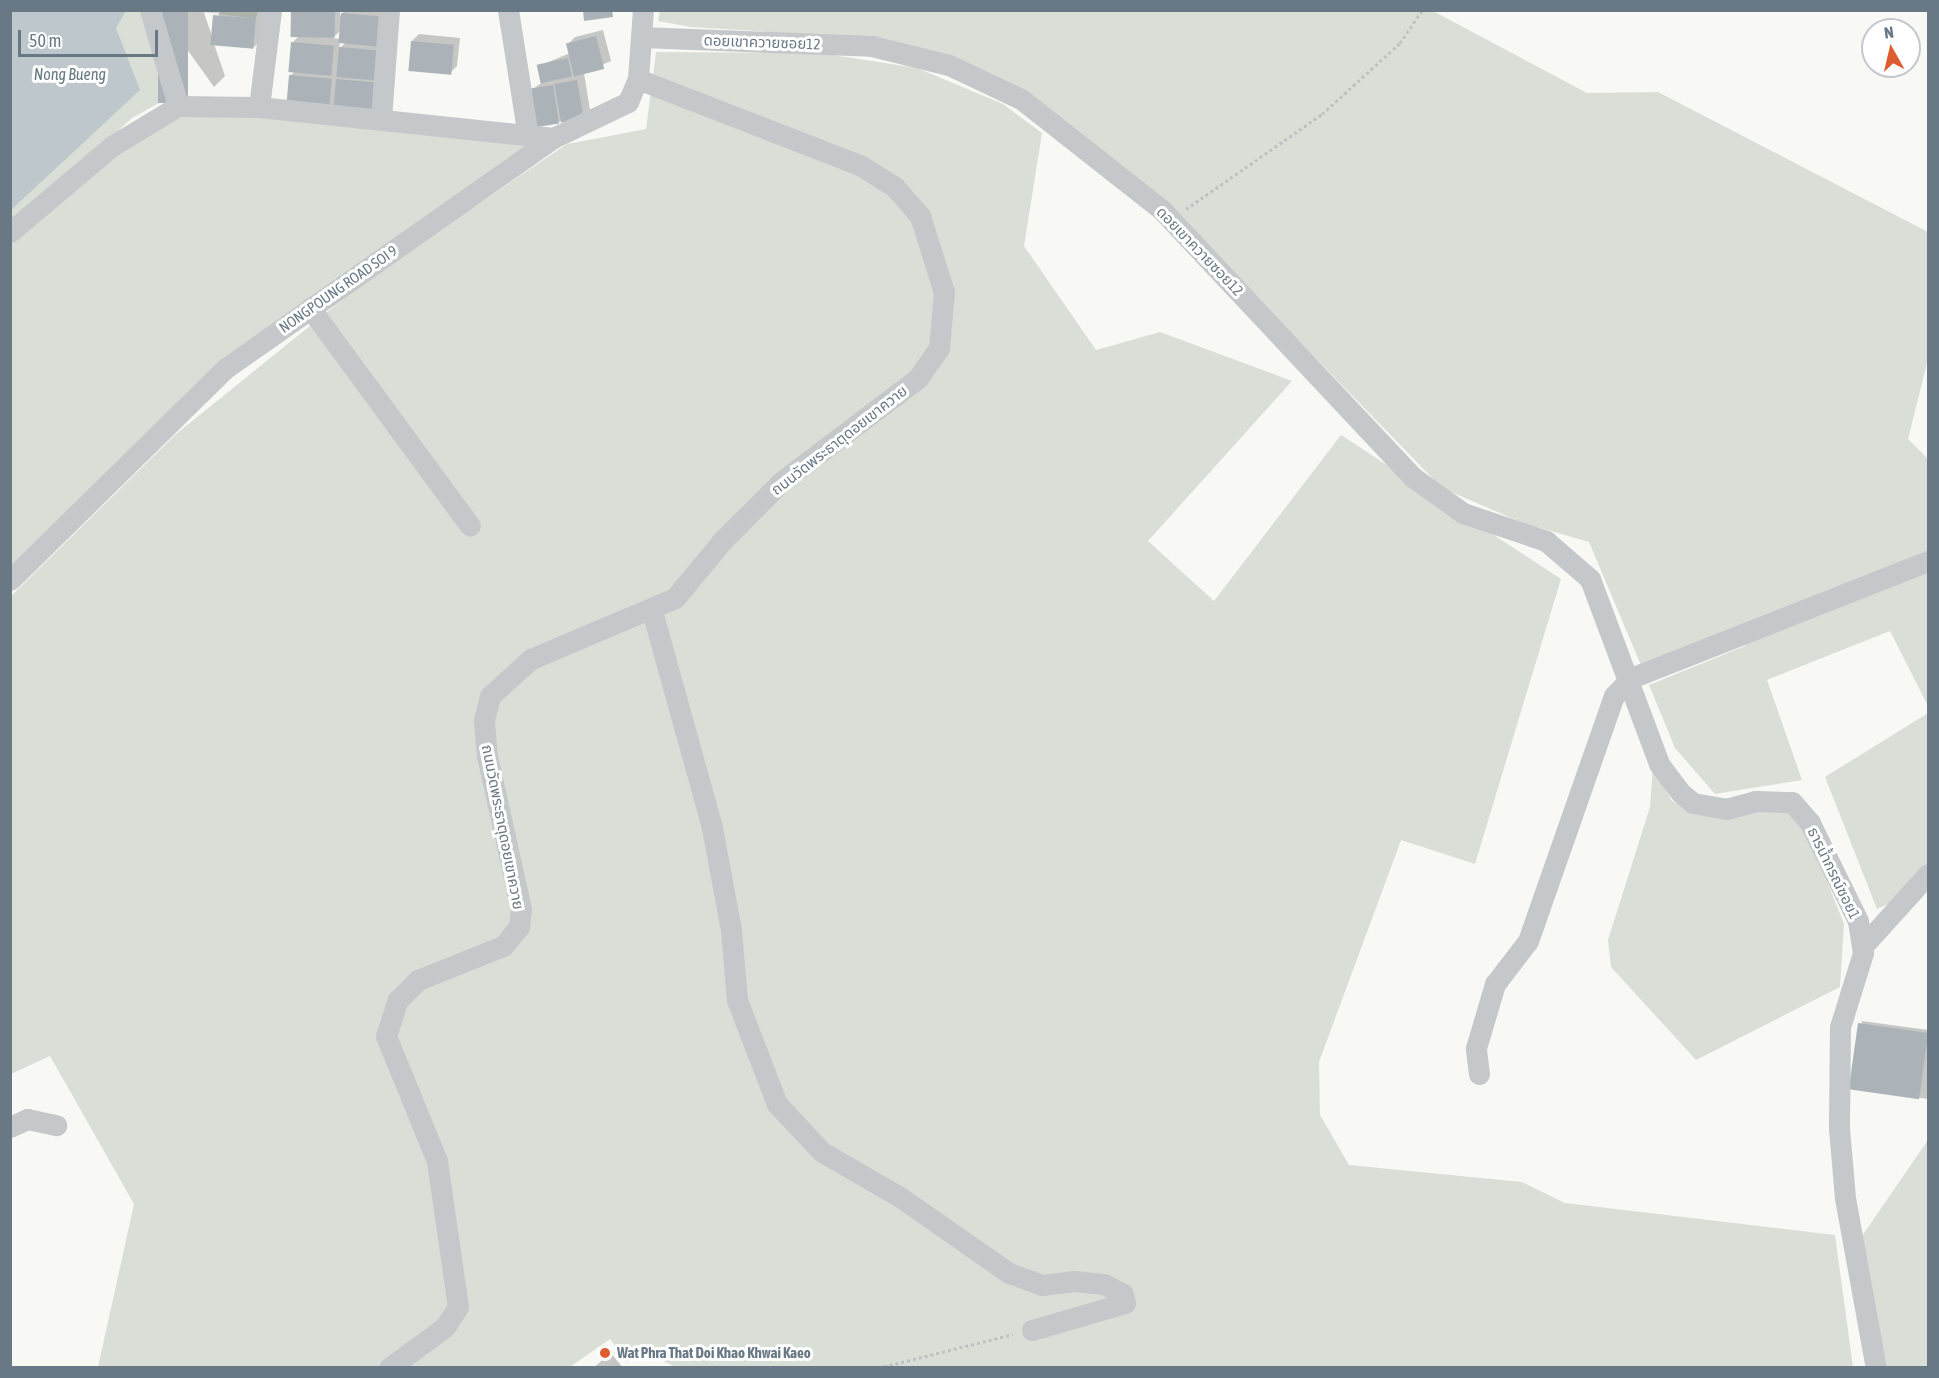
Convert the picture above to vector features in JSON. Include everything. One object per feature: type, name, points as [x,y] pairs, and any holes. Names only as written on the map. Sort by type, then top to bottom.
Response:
[{"type":"street","points":[[150,10],[178,106]]},
{"type":"street","points":[[260,107],[271,10]]},
{"type":"street","points":[[381,119],[389,10]]},
{"type":"street","points":[[508,10],[528,136]]},
{"type":"street","name":"NONGPOUNG ROAD SOI 9","points":[[10,580],[226,368],[553,138],[628,102],[638,80],[643,10]]},
{"type":"street","name":"ดอยเขาควายซอย12","points":[[641,37],[872,46],[949,65],[1021,99],[1172,219],[1414,478],[1463,513],[1546,541],[1590,579],[1631,678]]},
{"type":"street","name":"ถนนวัดพระธาตุดอยเขาควาย","points":[[388,1368],[445,1327],[458,1307],[437,1161],[386,1036],[398,1000],[418,980],[503,946],[520,918],[487,756],[484,720],[490,696],[531,659],[652,611],[675,598],[723,540],[782,481],[918,378],[939,348],[944,292],[920,216],[895,187],[862,166],[638,80]]},
{"type":"street","points":[[10,231],[112,146],[178,106],[260,107],[553,138]]},
{"type":"street","points":[[310,309],[470,526]]},
{"type":"street","points":[[1479,1074],[1476,1048],[1495,984],[1528,941],[1614,696],[1631,678],[1929,561]]},
{"type":"street","points":[[652,611],[712,828],[731,930],[736,1000],[777,1104],[822,1152],[900,1197],[1009,1273],[1042,1286],[1074,1281],[1104,1284],[1123,1294],[1125,1303],[1032,1330]]},
{"type":"street","name":"ธารน้ำกรณ์ซอย1","points":[[1631,678],[1659,764],[1681,794],[1693,802],[1726,809],[1755,801],[1792,802],[1810,823],[1844,887],[1863,945],[1856,989],[1840,1027],[1837,1070],[1845,1198],[1876,1368]]},
{"type":"street","points":[[1863,945],[1929,874]]},
{"type":"street","points":[[10,1127],[27,1119],[56,1125]]},
{"type":"path","points":[[1172,219],[1322,114],[1400,43],[1422,10]]},
{"type":"path","points":[[878,1368],[1032,1330]]},
{"type":"shaded area","points":[[660,10],[1433,11],[1587,93],[1658,92],[1928,232],[1928,359],[1908,439],[1928,459],[1928,706],[1890,631],[1767,680],[1802,780],[1715,794],[1675,748],[1649,685],[1745,646],[1758,625],[1643,670],[1589,542],[1523,523],[1442,488],[1303,345],[1060,118],[884,39],[691,27],[658,21]]},
{"type":"shaded area","name":"Nong Bueng","points":[[11,11],[150,11],[170,97],[132,118],[11,230]]},
{"type":"shaded area","points":[[195,11],[258,11],[256,19]]},
{"type":"shaded area","points":[[656,52],[820,53],[917,68],[1003,104],[1042,133],[1024,246],[1096,350],[1160,332],[1292,381],[1148,541],[1214,601],[1341,435],[1561,579],[1475,864],[1401,840],[1319,1062],[1320,1115],[1349,1165],[1522,1182],[1565,1203],[1835,1235],[1853,1367],[678,1368],[643,1352],[627,1362],[610,1339],[570,1367],[98,1367],[134,1204],[50,1056],[11,1074],[11,596],[176,434],[367,280],[567,144],[646,129]]},
{"type":"shaded area","points":[[178,106],[553,138],[226,368],[11,580],[10,231]]},
{"type":"shaded area","points":[[1928,713],[1928,871],[1900,899],[1877,909],[1825,777]]},
{"type":"shaded area","points":[[1653,766],[1672,801],[1699,814],[1783,810],[1804,823],[1844,924],[1840,987],[1696,1060],[1611,967],[1608,940],[1650,807]]},
{"type":"shaded area","points":[[1928,1140],[1928,1367],[1885,1367],[1862,1236]]},
{"type":"water","name":"Nong Bueng","points":[[11,10],[126,11],[116,28],[140,90],[11,210]]},
{"type":"building","points":[[158,10],[188,10],[188,103],[158,103]]},
{"type":"building","points":[[291,10],[335,11],[335,38],[291,37]]},
{"type":"building","points":[[583,10],[612,10],[613,17],[584,21]]},
{"type":"building","points":[[341,13],[384,17],[381,47],[338,43]]},
{"type":"building","points":[[213,15],[256,19],[253,49],[210,45]]},
{"type":"building","points":[[596,36],[604,69],[574,76],[566,43]]},
{"type":"building","points":[[411,41],[454,45],[451,75],[408,71]]},
{"type":"building","points":[[291,42],[334,46],[331,76],[288,72]]},
{"type":"building","points":[[339,47],[382,51],[379,81],[336,77]]},
{"type":"building","points":[[568,58],[572,77],[541,83],[537,65]]},
{"type":"building","points":[[289,75],[332,79],[329,109],[286,105]]},
{"type":"building","points":[[336,79],[379,83],[376,114],[333,110]]},
{"type":"building","points":[[577,80],[584,118],[561,122],[554,84]]},
{"type":"building","points":[[553,85],[559,124],[535,127],[529,89]]},
{"type":"building","points":[[1858,1023],[1928,1033],[1919,1099],[1849,1089]]},
{"type":"place","name":"Wat Phra That Doi Khao Khwai Kaeo","points":[[605,1353]]}]
